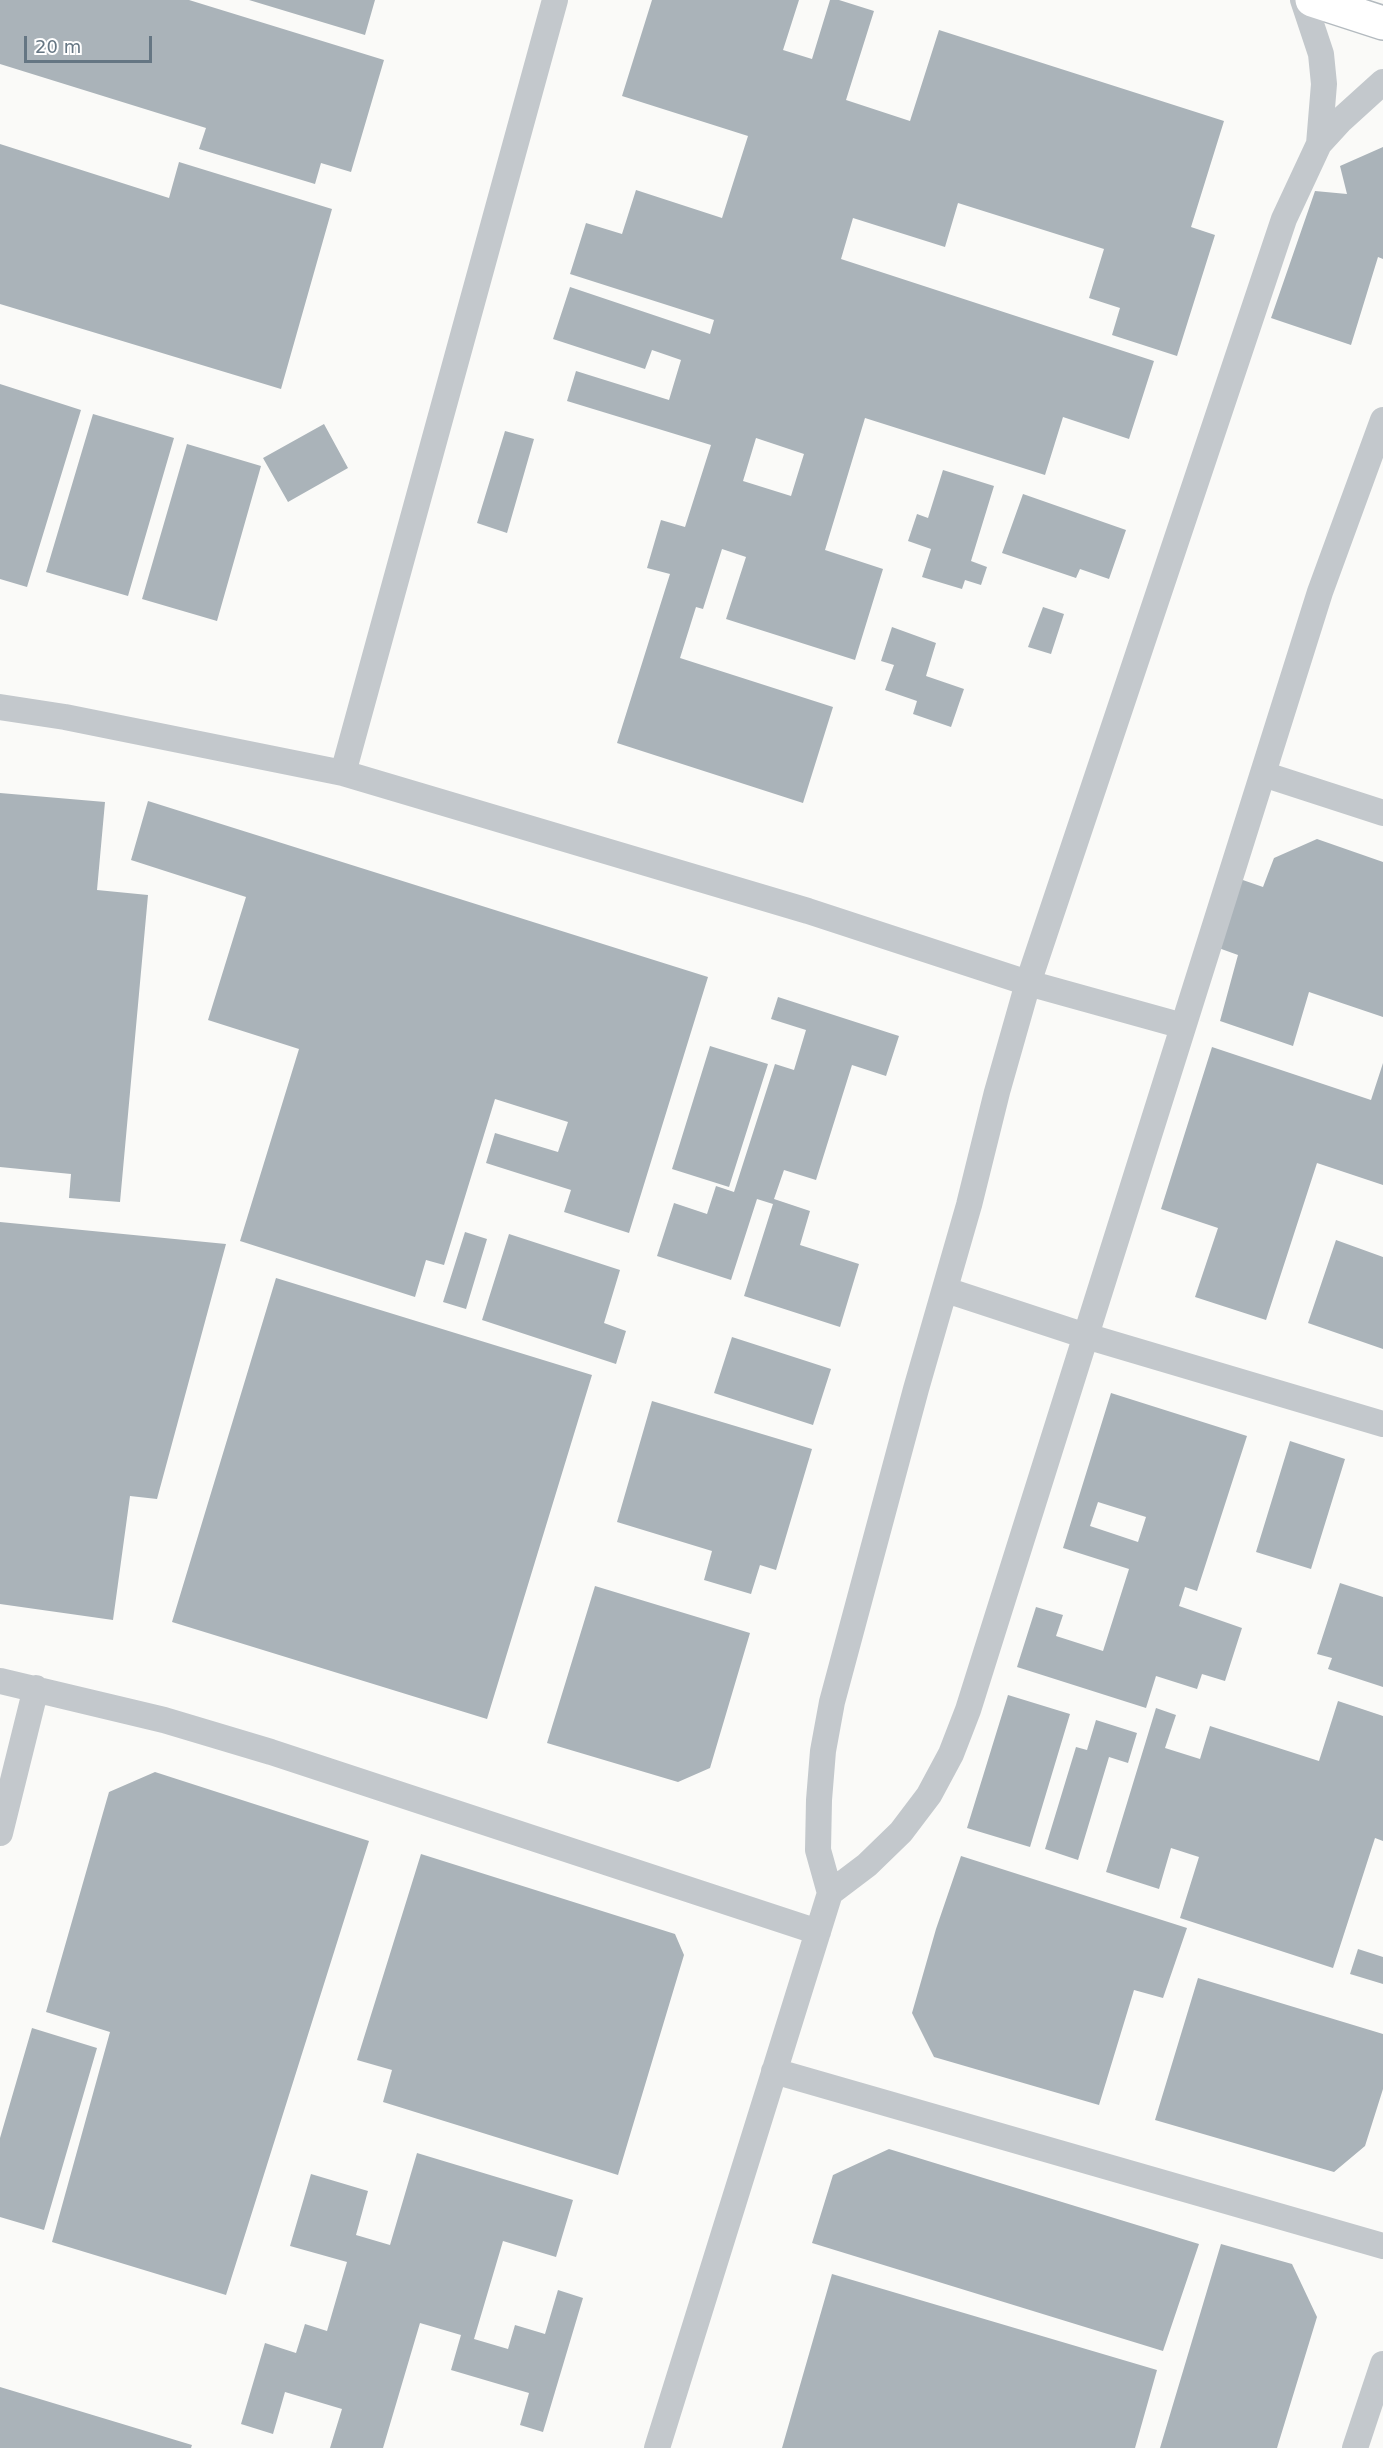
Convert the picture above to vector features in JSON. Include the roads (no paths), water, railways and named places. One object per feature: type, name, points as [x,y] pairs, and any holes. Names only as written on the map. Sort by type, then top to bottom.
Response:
[{"type":"main road","points":[[1312,0],[1383,23]]},
{"type":"lane","points":[[343,773],[555,0]]},
{"type":"lane","points":[[1303,0],[1321,54],[1324,84],[1319,144]]},
{"type":"lane","points":[[657,2448],[830,1893],[818,1850],[823,1751],[832,1702],[1028,983],[1280,229],[1300,181],[1319,144],[1341,120],[1383,82]]},
{"type":"lane","points":[[830,1893],[867,1865],[901,1832],[929,1795],[951,1754],[968,1710],[1320,592],[1383,420]]},
{"type":"lane","points":[[0,708],[65,717],[343,773],[797,907],[1028,983],[1183,1026]]},
{"type":"lane","points":[[1263,774],[1383,813]]},
{"type":"lane","points":[[946,1290],[1086,1336],[1383,1424]]},
{"type":"lane","points":[[0,1681],[164,1720],[271,1752],[818,1932]]},
{"type":"lane","points":[[0,1833],[36,1688]]},
{"type":"lane","points":[[774,2071],[1383,2246]]},
{"type":"lane","points":[[1355,2448],[1383,2364]]}]
